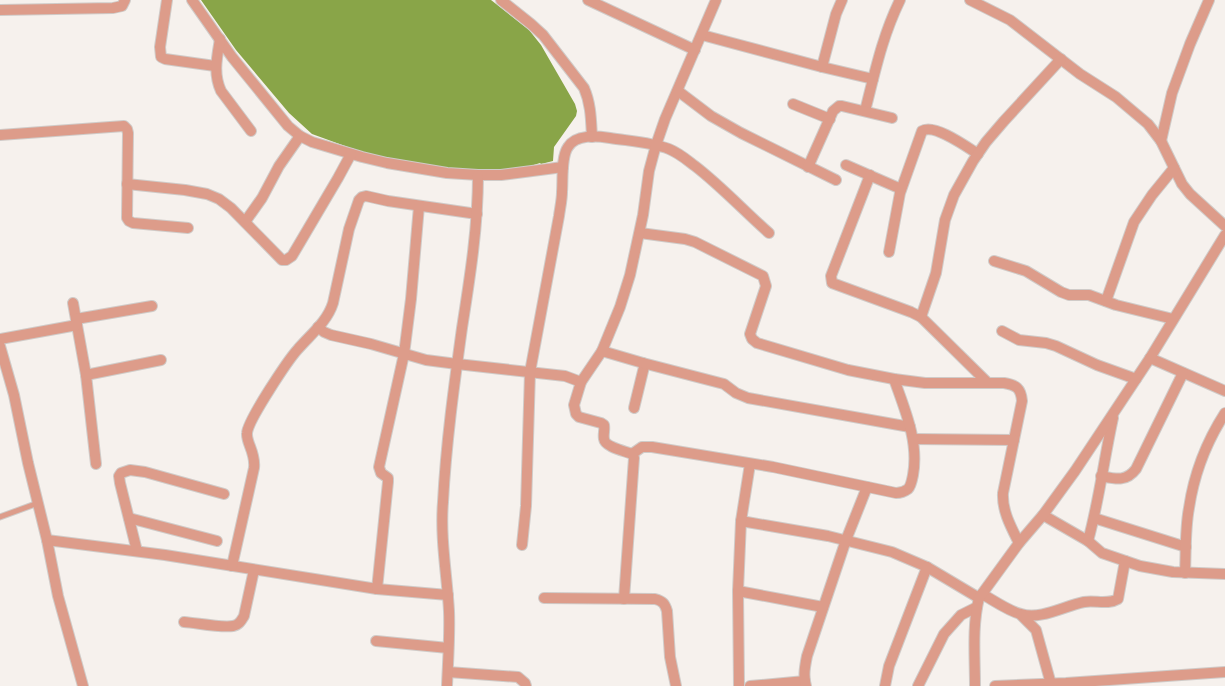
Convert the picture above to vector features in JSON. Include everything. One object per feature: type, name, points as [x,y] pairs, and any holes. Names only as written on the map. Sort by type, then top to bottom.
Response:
[{"type":"street","points":[[0,10],[113,8],[122,6],[125,0]]},
{"type":"street","points":[[167,0],[160,47],[161,57],[165,59],[216,66]]},
{"type":"street","points":[[192,0],[261,94],[288,126],[300,136],[312,142],[350,154],[410,167],[447,172],[478,175],[501,175],[563,167]]},
{"type":"street","points":[[502,0],[543,35],[584,88],[591,109],[592,137]]},
{"type":"street","points":[[588,0],[695,50]]},
{"type":"street","points":[[624,599],[635,463],[634,458],[632,454],[605,443],[604,425],[579,417],[576,414],[574,405],[581,382],[602,350],[620,307],[630,275],[640,233],[649,171],[656,145],[665,119],[716,0]]},
{"type":"street","points":[[822,67],[836,14],[842,0]]},
{"type":"street","points":[[865,111],[878,54],[887,28],[900,0]]},
{"type":"street","points":[[970,0],[1010,20],[1080,74],[1116,97],[1148,124],[1161,141],[1182,184],[1190,194],[1225,226]]},
{"type":"street","points":[[1161,141],[1172,93],[1190,44],[1209,0]]},
{"type":"street","points":[[702,35],[873,79]]},
{"type":"street","points":[[220,39],[216,66],[218,84],[221,91],[251,131]]},
{"type":"street","points":[[921,317],[936,273],[945,220],[954,195],[978,154],[1004,121],[1061,59]]},
{"type":"street","points":[[678,90],[712,116],[763,145],[836,180]]},
{"type":"street","points":[[793,104],[830,119]]},
{"type":"street","points":[[808,167],[834,111],[839,106],[892,118]]},
{"type":"street","points":[[0,135],[124,126],[128,133],[126,214],[129,221],[188,228]]},
{"type":"street","points":[[889,252],[901,188],[919,135],[922,131],[925,129],[947,135],[978,154]]},
{"type":"street","points":[[246,222],[262,198],[279,166],[300,136]]},
{"type":"street","points":[[522,545],[526,506],[530,372],[559,216],[563,167],[568,147],[580,138],[603,137],[656,145],[678,153],[708,176],[768,233]]},
{"type":"street","points":[[127,184],[185,190],[207,194],[219,199],[246,222],[282,260],[286,260],[292,256],[338,178],[350,154]]},
{"type":"street","points":[[846,165],[901,188]]},
{"type":"street","points":[[1106,301],[1134,222],[1152,194],[1174,168]]},
{"type":"street","points":[[447,686],[449,612],[442,524],[442,503],[457,364],[472,262],[477,214],[478,175]]},
{"type":"street","points":[[870,175],[831,276],[832,284],[911,312],[921,317],[988,383]]},
{"type":"street","points":[[232,566],[254,468],[254,457],[247,437],[248,428],[260,405],[296,350],[327,317],[333,303],[349,229],[359,200],[366,196],[388,201],[477,214]]},
{"type":"street","points":[[377,589],[388,482],[388,478],[381,473],[379,467],[404,354],[411,299],[419,206]]},
{"type":"street","points":[[640,233],[685,239],[695,242],[763,276],[766,286],[750,334],[752,339],[757,342],[848,370],[894,379],[924,383],[1012,384],[1017,387],[1022,394],[1022,401],[1003,503],[1008,521],[1018,543]]},
{"type":"street","points":[[918,686],[944,634],[960,615],[979,600],[1018,543],[1043,515],[1075,471],[1150,358],[1225,235]]},
{"type":"street","points":[[994,261],[1026,271],[1061,292],[1069,295],[1089,295],[1116,305],[1173,320]]},
{"type":"street","points":[[73,303],[86,375],[96,464]]},
{"type":"street","points":[[0,339],[152,306]]},
{"type":"street","points":[[318,327],[331,335],[365,342],[426,360],[566,376],[581,382]]},
{"type":"street","points":[[1002,331],[1019,340],[1046,343],[1056,346],[1097,365],[1136,379]]},
{"type":"street","points":[[0,346],[14,395],[47,540],[58,596],[83,686]]},
{"type":"street","points":[[602,350],[643,363],[724,384],[736,393],[748,398],[910,427]]},
{"type":"street","points":[[1150,358],[1225,391]]},
{"type":"street","points":[[86,375],[161,360]]},
{"type":"street","points":[[634,408],[644,371],[643,363]]},
{"type":"street","points":[[1101,476],[1120,479],[1132,474],[1183,373]]},
{"type":"street","points":[[632,454],[642,447],[652,447],[867,486],[896,493],[903,492],[909,488],[914,470],[913,440],[894,379]]},
{"type":"street","points":[[1088,541],[1094,518],[1114,411]]},
{"type":"street","points":[[1185,572],[1189,507],[1194,485],[1206,448],[1225,413]]},
{"type":"street","points":[[913,440],[1014,440]]},
{"type":"street","points":[[739,686],[738,591],[741,521],[750,464]]},
{"type":"street","points":[[138,551],[119,476],[124,471],[130,470],[145,472],[224,494]]},
{"type":"street","points":[[750,686],[805,684],[805,666],[807,656],[846,540],[867,486]]},
{"type":"street","points":[[1043,515],[1088,541],[1102,553],[1140,566],[1173,572],[1225,574]]},
{"type":"street","points":[[129,518],[216,541]]},
{"type":"street","points":[[1094,518],[1186,547]]},
{"type":"street","points":[[741,521],[846,540],[892,552],[927,567],[979,600],[1021,615],[1038,615],[1086,602],[1114,601],[1118,598],[1125,561]]},
{"type":"street","points":[[47,540],[138,551],[377,589],[448,595]]},
{"type":"street","points":[[885,686],[889,666],[927,567]]},
{"type":"street","points":[[184,622],[226,626],[233,626],[240,623],[244,616],[254,570]]},
{"type":"street","points":[[738,591],[823,607]]},
{"type":"street","points":[[544,598],[655,599],[662,601],[667,611],[670,657],[676,686]]},
{"type":"street","points":[[975,686],[974,639],[979,600]]},
{"type":"street","points":[[1021,615],[1036,630],[1051,684]]},
{"type":"street","points":[[376,641],[448,648]]},
{"type":"street","points":[[448,672],[518,677],[525,683],[526,686]]},
{"type":"street","points":[[995,686],[1035,685],[1225,672]]},
{"type":"lane","points":[[0,517],[38,503]]},
{"type":"shaded area","points":[[201,0],[491,0],[529,30],[541,45],[575,104],[577,111],[576,116],[554,147],[553,161],[524,168],[504,171],[470,171],[378,158],[312,134],[289,113],[236,50]]}]
